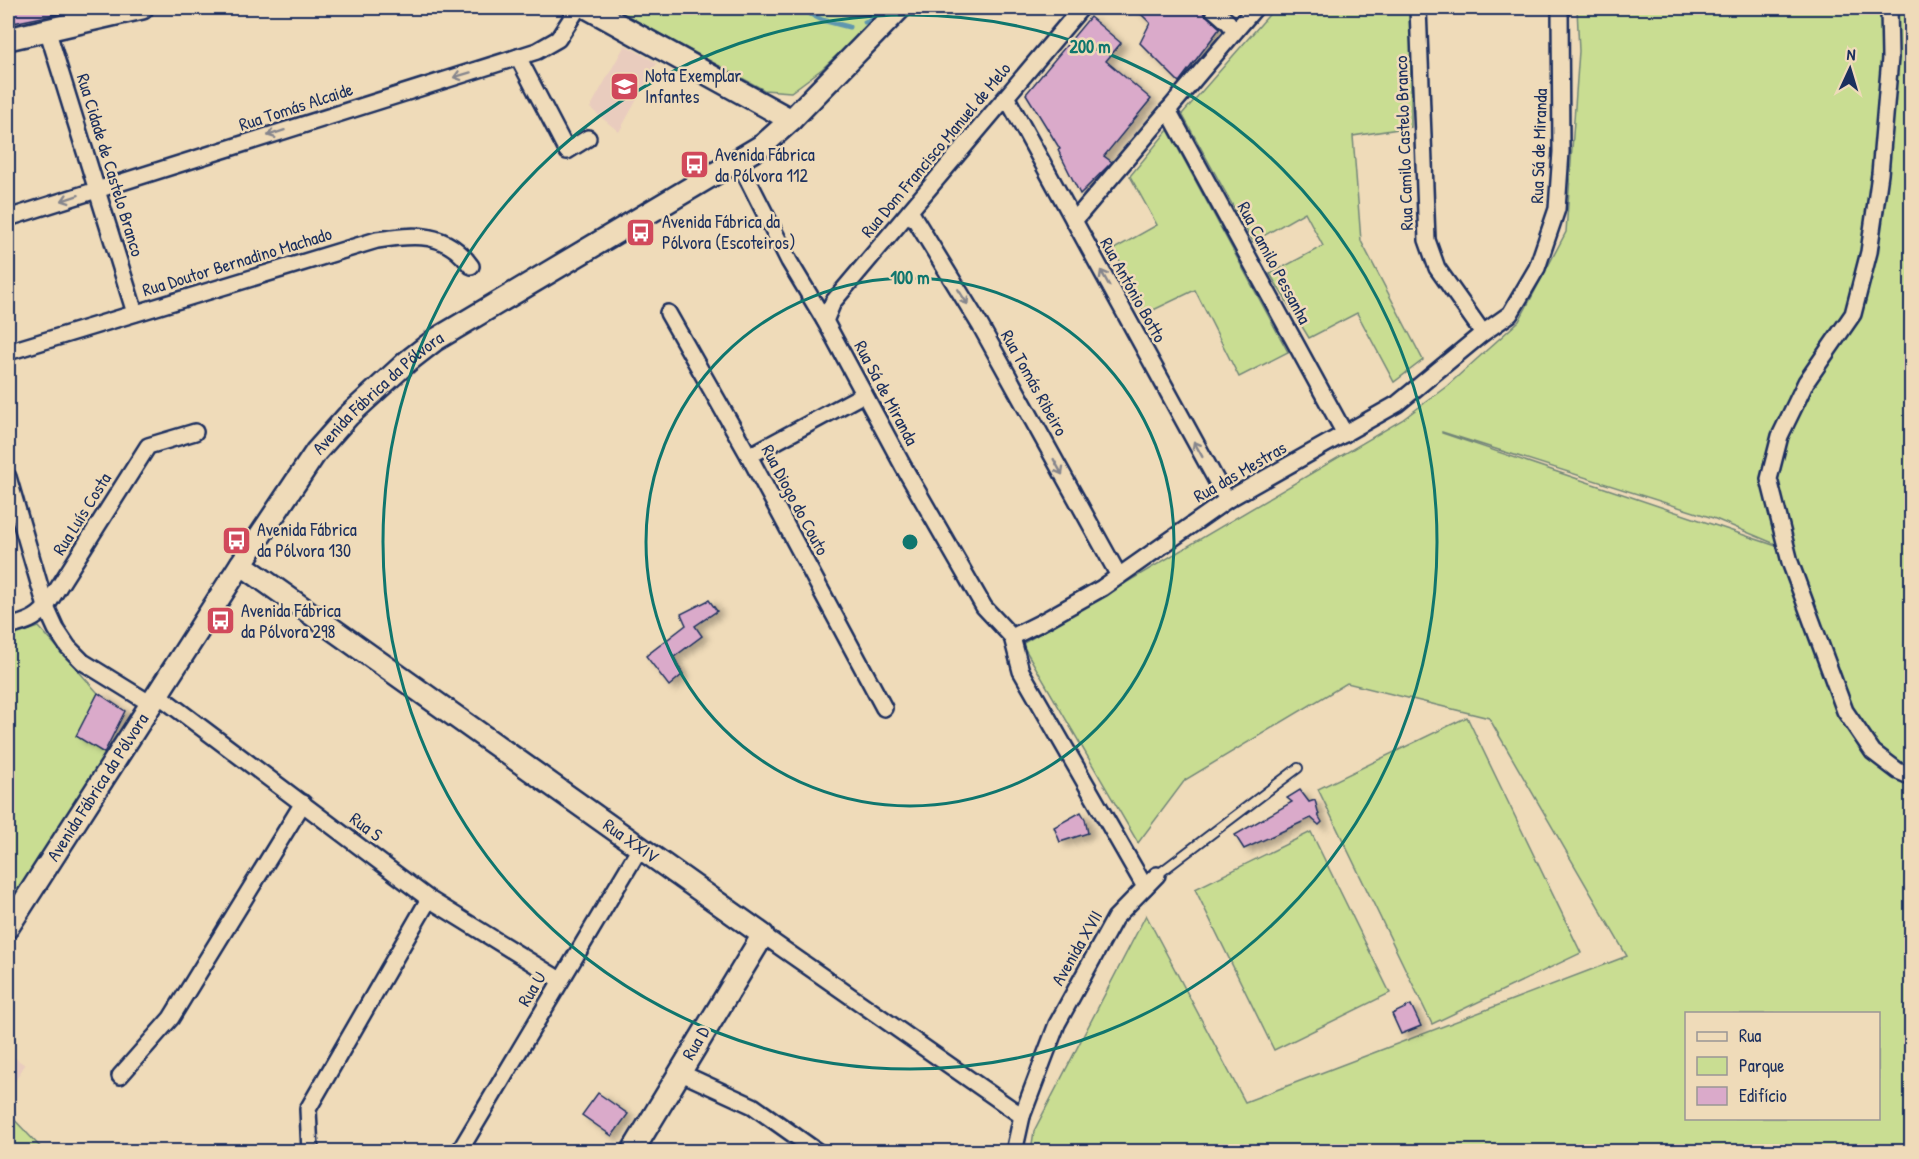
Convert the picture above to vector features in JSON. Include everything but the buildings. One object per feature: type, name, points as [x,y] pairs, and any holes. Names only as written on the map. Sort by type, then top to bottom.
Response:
[{"type":"street","points":[[8,39],[142,8]]},
{"type":"street","name":"Rua Tomás Alcaide","points":[[8,218],[543,49],[558,39],[578,8]]},
{"type":"street","points":[[588,8],[791,120]]},
{"type":"street","name":"Avenida Fábrica da Pólvora","points":[[8,927],[241,564],[316,452],[348,416],[408,361],[435,340],[763,145],[791,120],[900,8]]},
{"type":"street","name":"Rua Dom Francisco Manuel de Melo","points":[[825,321],[833,302],[1082,8]]},
{"type":"street","points":[[1212,8],[1228,22],[1235,32]]},
{"type":"street","points":[[1074,221],[1255,8]]},
{"type":"street","name":"Rua Camilo Castelo Branco","points":[[1418,8],[1427,240],[1437,268],[1483,333]]},
{"type":"street","name":"Rua Sá de Miranda","points":[[1483,333],[1510,314],[1516,305],[1537,268],[1557,209],[1561,152],[1560,8]]},
{"type":"street","points":[[1889,8],[1890,58],[1882,151],[1869,252],[1852,314],[1806,382],[1780,436],[1769,478],[1790,562],[1845,711],[1872,752],[1898,771],[1911,777]]},
{"type":"street","name":"Rua Cidade de Castelo Branco","points":[[47,29],[135,313]]},
{"type":"street","points":[[518,57],[567,151],[588,138]]},
{"type":"street","name":"Rua António Botto","points":[[1007,98],[1227,500]]},
{"type":"street","name":"Rua Camilo Pessanha","points":[[1168,110],[1345,435]]},
{"type":"street","name":"Rua Sá de Miranda","points":[[738,160],[789,261],[825,321],[984,607],[1012,637]]},
{"type":"street","name":"Rua Tomás Ribeiro","points":[[910,211],[980,324],[1119,576]]},
{"type":"street","name":"Rua Doutor Bernadino Machado","points":[[8,352],[377,240],[423,236],[440,240],[453,246],[471,266]]},
{"type":"street","name":"Rua Diogo do Couto","points":[[668,313],[749,456],[884,708]]},
{"type":"street","name":"Rua das Mestras","points":[[1012,637],[1102,588],[1227,500],[1397,404],[1483,333]]},
{"type":"street","points":[[749,456],[864,394]]},
{"type":"street","name":"Rua Luís Costa","points":[[8,627],[30,621],[46,607],[148,446],[195,432]]},
{"type":"street","name":"Rua S","points":[[8,477],[10,495],[46,607],[56,629],[68,647],[83,662],[154,699],[303,803],[429,899],[560,980]]},
{"type":"street","name":"Rua XXIV","points":[[241,564],[1022,1116]]},
{"type":"street","points":[[1012,637],[1021,671],[1145,887]]},
{"type":"street","points":[[120,1076],[171,1018],[303,803]]},
{"type":"street","name":"Rua U","points":[[459,1152],[640,848]]},
{"type":"street","name":"Avenida XVII","points":[[1014,1152],[1022,1116],[1057,1024],[1115,918],[1157,875]]},
{"type":"street","points":[[310,1152],[308,1109],[429,899]]},
{"type":"street","name":"Rua D","points":[[632,1152],[763,935]]},
{"type":"street","points":[[679,1072],[753,1106],[818,1152]]},
{"type":"lane","name":"Avenida XVII","points":[[1157,875],[1298,768]]},
{"type":"shaded area","name":"Nota Exemplar Infantes","points":[[625,45],[657,63],[619,132],[590,108]]},
{"type":"shaded area","points":[[8,1053],[25,1065],[8,1092]]},
{"type":"green space","points":[[612,8],[887,8],[822,69],[791,92],[764,90]]},
{"type":"green space","points":[[1275,8],[1411,8],[1411,127],[1353,136],[1361,241],[1423,360],[1394,382],[1357,313],[1309,338],[1270,274],[1323,246],[1305,212],[1253,242],[1182,114]]},
{"type":"green space","points":[[1577,8],[1911,8],[1911,1151],[1031,1151],[1034,1131],[1146,915],[1245,1102],[1627,956],[1489,718],[1347,683],[1185,780],[1138,843],[1022,644],[1402,420],[1447,386],[1519,321],[1566,232],[1579,51]],"holes":[[[1442,432],[1713,518],[1797,553]]]},
{"type":"green space","points":[[1168,130],[1288,352],[1239,377],[1195,290],[1145,314],[1114,249],[1157,225],[1130,176]]},
{"type":"green space","points":[[39,627],[98,693],[77,736],[106,754],[8,908],[8,637]]},
{"type":"green space","points":[[1467,717],[1581,953],[1432,1024],[1318,789]]},
{"type":"green space","points":[[1311,832],[1390,993],[1274,1050],[1195,889]]},
{"type":"green space","points":[[8,1113],[44,1151],[8,1151]]},
{"type":"waterway","points":[[799,8],[822,20],[849,27]]},
{"type":"waterway","points":[[865,22],[879,18]]},
{"type":"place","name":"Nota Exemplar Infantes","points":[[624,86]]},
{"type":"place","name":"Avenida Fábrica da Pólvora 112","points":[[694,165]]},
{"type":"place","name":"Avenida Fábrica da Pólvora (Escoteiros)","points":[[641,232]]},
{"type":"place","name":"Avenida Fábrica da Pólvora 130","points":[[236,540]]},
{"type":"place","name":"Avenida Fábrica da Pólvora 298","points":[[220,621]]}]
